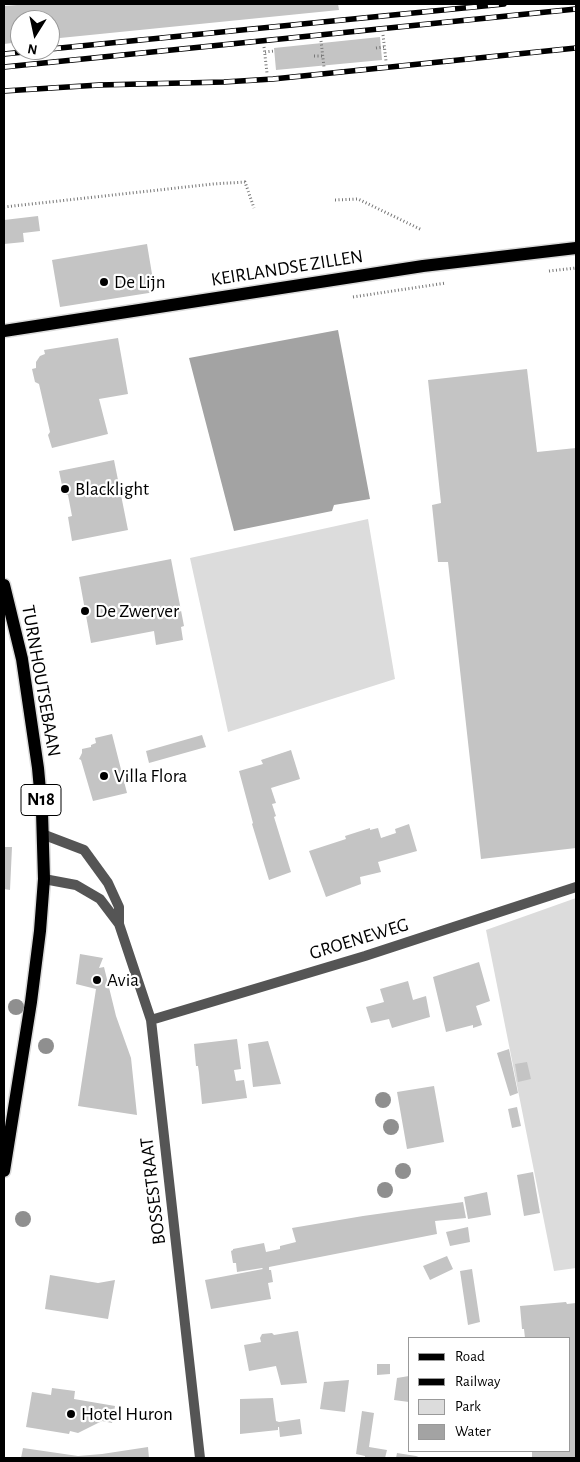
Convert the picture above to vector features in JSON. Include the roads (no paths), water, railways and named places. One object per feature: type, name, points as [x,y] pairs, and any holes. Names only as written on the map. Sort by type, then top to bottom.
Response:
[{"type":"main road","name":"KEIRLANDSE ZILLEN","points":[[4,331],[423,266],[576,248]]},
{"type":"main road","name":"TURNHOUTSEBAAN","points":[[4,585],[22,659],[38,768],[44,878],[40,932],[31,1002],[4,1171]]},
{"type":"street","name":"BOSSESTRAAT","points":[[42,834],[84,850],[108,883],[119,907],[119,924],[151,1020],[200,1458]]},
{"type":"street","name":"BOSSESTRAAT","points":[[44,878],[76,885],[100,899],[119,924]]},
{"type":"street","name":"GROENEWEG","points":[[151,1020],[365,956],[576,887]]},
{"type":"water","points":[[338,330],[370,499],[334,505],[332,511],[234,531],[189,358]]},
{"type":"railway","points":[[60,48],[504,4]]},
{"type":"railway","points":[[4,67],[576,9]]},
{"type":"railway","points":[[4,91],[99,85],[273,79],[576,48]]},
{"type":"railway","points":[[4,54],[10,53]]},
{"type":"place","name":"De Lijn","points":[[104,282]]},
{"type":"place","name":"Blacklight","points":[[65,489]]},
{"type":"place","name":"De Zwerver","points":[[85,611]]},
{"type":"place","name":"Villa Flora","points":[[104,776]]},
{"type":"place","name":"Avia","points":[[97,980]]},
{"type":"place","name":"Hotel Huron","points":[[71,1414]]}]
